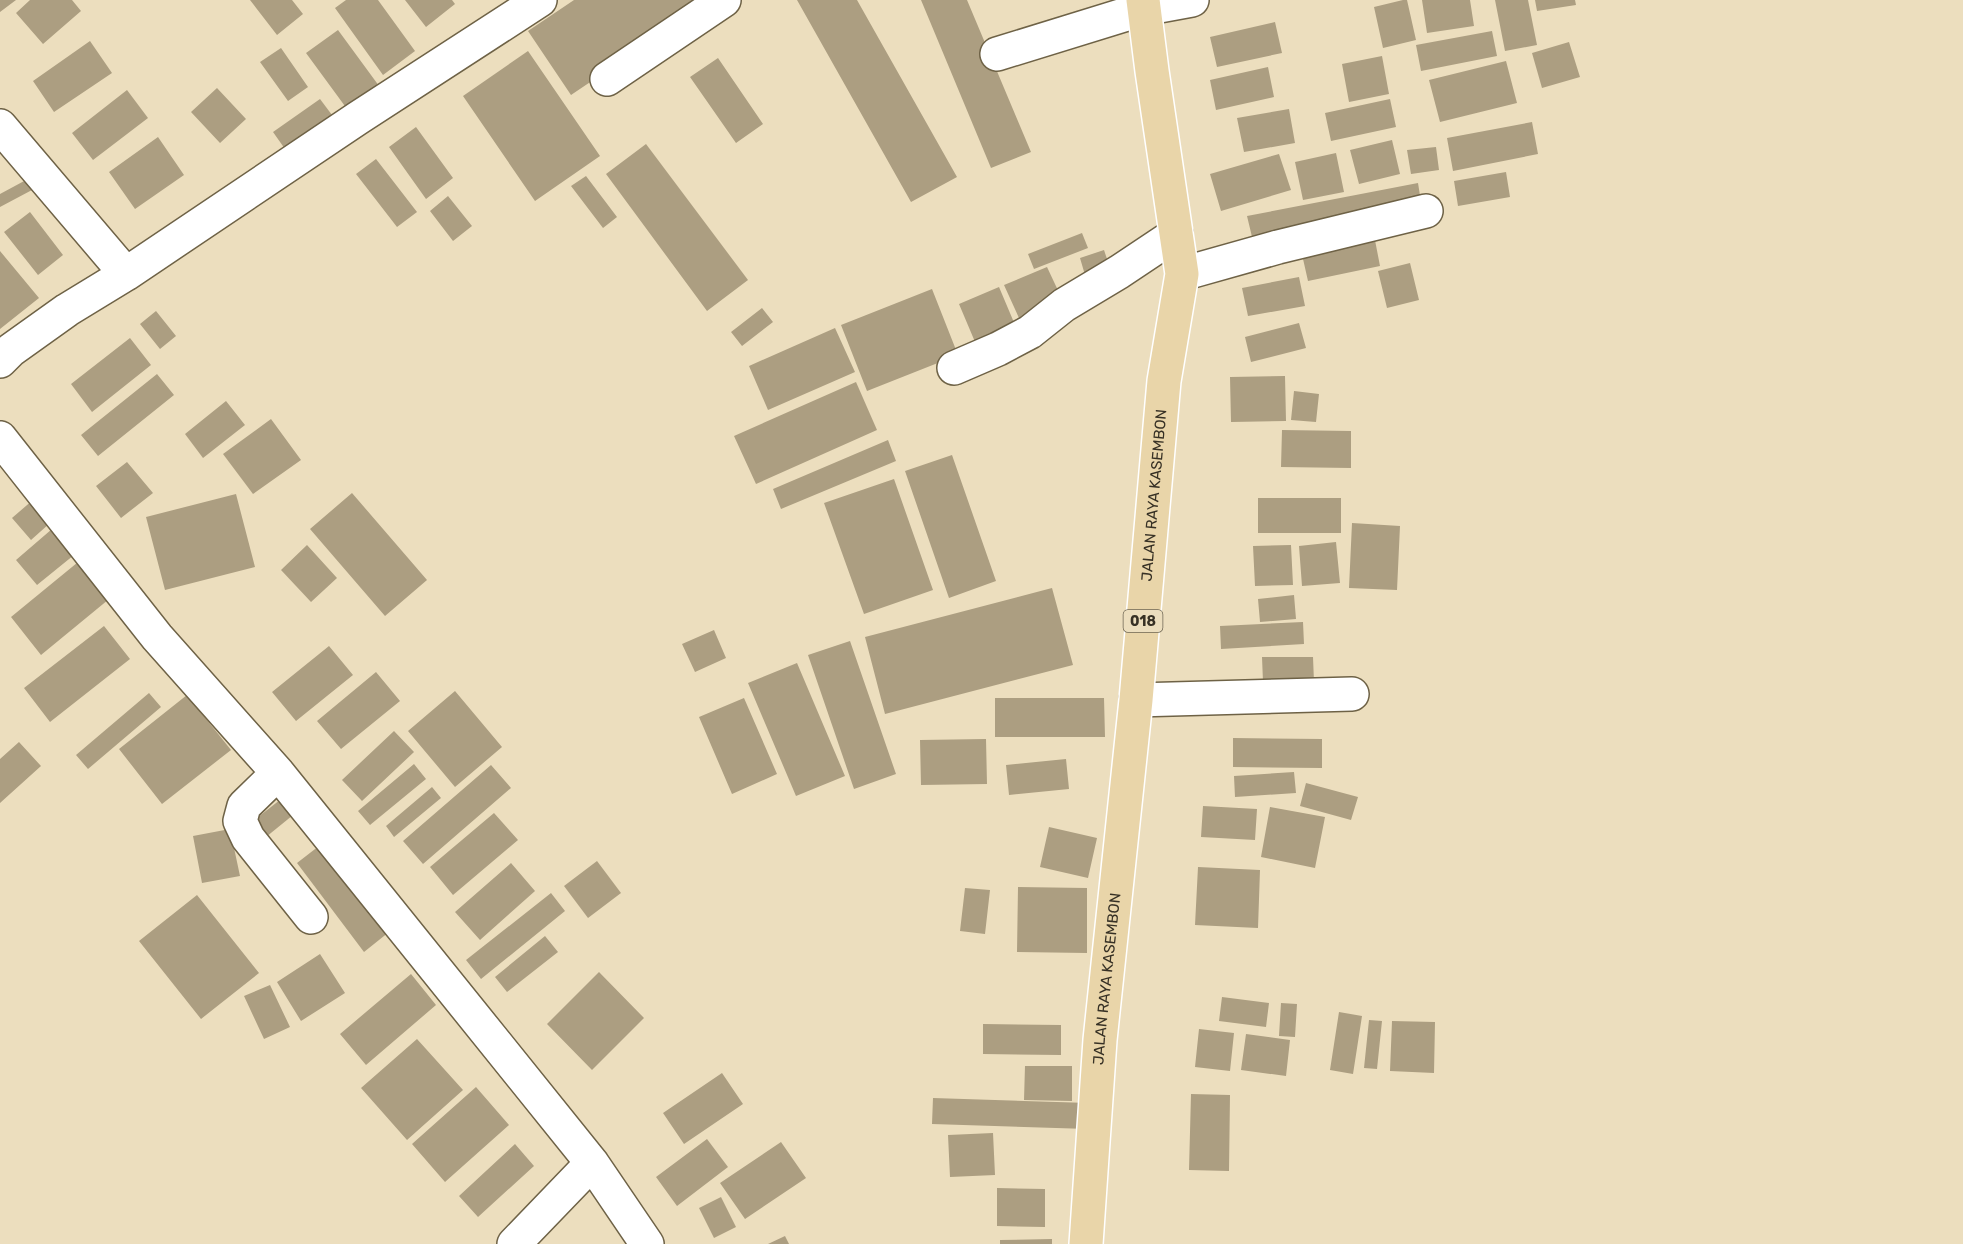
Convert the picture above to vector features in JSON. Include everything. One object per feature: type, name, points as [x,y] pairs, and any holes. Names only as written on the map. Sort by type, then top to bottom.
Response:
[{"type":"main road","name":"JALAN RAYA KASEMBON","points":[[1086,1244],[1100,1040],[1136,700],[1164,381],[1182,274],[1143,4]]},
{"type":"street","points":[[0,361],[11,350],[67,310],[126,274],[358,118],[540,0]]},
{"type":"street","points":[[607,79],[724,0]]},
{"type":"street","points":[[997,54],[1143,4],[1192,0]]},
{"type":"street","points":[[0,126],[126,274]]},
{"type":"street","points":[[1182,274],[1278,247],[1426,211]]},
{"type":"street","points":[[954,368],[1030,332],[1065,305],[1176,234]]},
{"type":"street","points":[[0,438],[157,637],[278,773],[592,1163],[647,1244]]},
{"type":"street","points":[[1136,700],[1353,694]]},
{"type":"street","points":[[278,773],[243,806],[240,821],[248,837],[311,917]]},
{"type":"street","points":[[514,1244],[592,1163]]},
{"type":"building","points":[[0,0],[16,0],[0,12]]},
{"type":"building","points":[[30,0],[72,0],[81,11],[43,44],[16,13]]},
{"type":"building","points":[[250,0],[292,0],[303,14],[277,35]]},
{"type":"building","points":[[346,0],[378,0],[415,51],[383,75],[335,8]]},
{"type":"building","points":[[405,0],[452,0],[455,4],[426,27]]},
{"type":"building","points":[[574,0],[712,0],[571,95],[528,31]]},
{"type":"building","points":[[797,0],[857,0],[957,177],[911,202]]},
{"type":"building","points":[[921,0],[967,0],[1031,152],[991,168]]},
{"type":"building","points":[[1407,0],[1416,40],[1383,48],[1374,7]]},
{"type":"building","points":[[1422,0],[1470,0],[1474,26],[1427,33]]},
{"type":"building","points":[[1495,0],[1528,0],[1537,45],[1505,51]]},
{"type":"building","points":[[1535,0],[1575,0],[1576,5],[1537,11]]},
{"type":"building","points":[[1275,22],[1282,53],[1217,67],[1210,37]]},
{"type":"building","points":[[338,30],[382,90],[350,113],[306,53]]},
{"type":"building","points":[[1492,31],[1497,56],[1421,71],[1416,45]]},
{"type":"building","points":[[90,41],[112,73],[54,112],[33,81]]},
{"type":"building","points":[[1569,42],[1580,77],[1542,88],[1532,53]]},
{"type":"building","points":[[281,48],[308,87],[288,101],[260,62]]},
{"type":"building","points":[[528,51],[600,156],[535,201],[463,96]]},
{"type":"building","points":[[1382,56],[1389,94],[1349,102],[1342,64]]},
{"type":"building","points":[[718,58],[763,124],[736,143],[690,77]]},
{"type":"building","points":[[1506,61],[1517,103],[1440,122],[1429,80]]},
{"type":"building","points":[[1268,67],[1274,97],[1216,110],[1210,80]]},
{"type":"building","points":[[217,88],[246,119],[220,143],[191,112]]},
{"type":"building","points":[[127,90],[148,118],[93,160],[72,133]]},
{"type":"building","points":[[320,99],[332,115],[285,149],[273,132]]},
{"type":"building","points":[[1390,99],[1396,127],[1331,141],[1325,113]]},
{"type":"building","points":[[1289,109],[1295,143],[1244,152],[1237,118]]},
{"type":"building","points":[[1532,122],[1538,154],[1453,171],[1447,138]]},
{"type":"building","points":[[416,127],[453,178],[426,199],[389,147]]},
{"type":"building","points":[[158,137],[184,175],[135,209],[109,172]]},
{"type":"building","points":[[1392,140],[1400,174],[1359,184],[1350,150]]},
{"type":"building","points":[[646,144],[748,280],[707,311],[606,174]]},
{"type":"building","points":[[1436,147],[1439,170],[1411,174],[1407,150]]},
{"type":"building","points":[[1336,153],[1344,192],[1303,200],[1295,162]]},
{"type":"building","points":[[1279,154],[1291,190],[1221,211],[1210,174]]},
{"type":"building","points":[[376,159],[417,212],[397,227],[356,174]]},
{"type":"building","points":[[1506,172],[1510,197],[1458,206],[1454,181]]},
{"type":"building","points":[[586,176],[617,217],[603,228],[571,186]]},
{"type":"building","points":[[26,180],[32,190],[0,207],[0,194]]},
{"type":"building","points":[[1418,183],[1422,208],[1253,241],[1247,216]]},
{"type":"building","points":[[448,196],[472,226],[453,241],[430,211]]},
{"type":"building","points":[[30,212],[63,255],[38,275],[4,232]]},
{"type":"building","points":[[1082,233],[1088,248],[1034,269],[1028,254]]},
{"type":"building","points":[[1374,235],[1380,266],[1308,281],[1301,250]]},
{"type":"building","points":[[1104,250],[1110,268],[1085,275],[1080,258]]},
{"type":"building","points":[[0,251],[39,298],[0,329]]},
{"type":"building","points":[[1410,263],[1419,300],[1387,308],[1378,271]]},
{"type":"building","points":[[1047,267],[1062,299],[1019,318],[1004,285]]},
{"type":"building","points":[[1299,277],[1305,306],[1248,316],[1242,288]]},
{"type":"building","points":[[999,287],[1018,332],[978,349],[959,304]]},
{"type":"building","points":[[932,289],[958,355],[867,391],[841,325]]},
{"type":"building","points":[[762,308],[773,322],[742,346],[731,332]]},
{"type":"building","points":[[156,311],[176,336],[160,349],[140,324]]},
{"type":"building","points":[[1299,323],[1306,348],[1251,362],[1245,337]]},
{"type":"building","points":[[835,328],[855,372],[768,410],[749,366]]},
{"type":"building","points":[[130,338],[151,365],[92,412],[71,384]]},
{"type":"building","points":[[157,374],[174,395],[98,456],[81,435]]},
{"type":"building","points":[[1285,376],[1286,421],[1231,422],[1230,377]]},
{"type":"building","points":[[856,382],[877,430],[756,484],[734,436]]},
{"type":"building","points":[[1294,391],[1319,394],[1316,422],[1291,420]]},
{"type":"building","points":[[226,401],[245,425],[203,458],[185,434]]},
{"type":"building","points":[[271,419],[301,460],[253,494],[223,454]]},
{"type":"building","points":[[1282,430],[1351,431],[1351,468],[1281,467]]},
{"type":"building","points":[[888,440],[896,461],[781,509],[773,489]]},
{"type":"building","points":[[952,455],[996,581],[949,598],[905,471]]},
{"type":"building","points":[[127,462],[153,493],[121,518],[96,486]]},
{"type":"building","points":[[894,479],[933,590],[864,614],[824,503]]},
{"type":"building","points":[[41,493],[59,515],[31,540],[12,518]]},
{"type":"building","points":[[352,493],[427,580],[385,616],[310,529]]},
{"type":"building","points":[[236,494],[255,567],[165,590],[146,517]]},
{"type":"building","points":[[1258,498],[1341,498],[1341,533],[1258,533]]},
{"type":"building","points":[[1352,523],[1400,526],[1397,590],[1349,588]]},
{"type":"building","points":[[52,529],[74,555],[37,585],[16,560]]},
{"type":"building","points":[[1336,542],[1340,583],[1302,586],[1299,546]]},
{"type":"building","points":[[307,545],[337,578],[311,602],[281,570]]},
{"type":"building","points":[[1291,545],[1293,585],[1255,586],[1253,546]]},
{"type":"building","points":[[83,558],[114,595],[41,655],[11,617]]},
{"type":"building","points":[[1052,588],[1073,665],[885,714],[865,637]]},
{"type":"building","points":[[1294,595],[1296,619],[1260,622],[1258,599]]},
{"type":"building","points":[[1303,622],[1304,644],[1221,649],[1220,626]]},
{"type":"building","points":[[104,626],[130,659],[50,722],[24,688]]},
{"type":"building","points":[[714,630],[726,658],[695,672],[682,644]]},
{"type":"building","points":[[850,641],[896,774],[854,789],[808,655]]},
{"type":"building","points":[[329,646],[353,675],[296,721],[272,692]]},
{"type":"building","points":[[1262,657],[1313,657],[1314,682],[1263,682]]},
{"type":"building","points":[[797,663],[845,776],[796,796],[748,683]]},
{"type":"building","points":[[376,672],[400,701],[341,749],[317,721]]},
{"type":"building","points":[[455,691],[502,747],[455,787],[408,731]]},
{"type":"building","points":[[149,693],[161,707],[88,769],[76,755]]},
{"type":"building","points":[[187,695],[231,750],[162,804],[119,749]]},
{"type":"building","points":[[744,698],[777,774],[732,794],[699,717]]},
{"type":"building","points":[[995,698],[1104,698],[1105,737],[995,737]]},
{"type":"building","points":[[394,731],[414,752],[362,801],[342,780]]},
{"type":"building","points":[[1233,738],[1322,739],[1322,768],[1233,767]]},
{"type":"building","points":[[986,739],[987,784],[921,785],[920,740]]},
{"type":"building","points":[[19,742],[41,766],[0,803],[0,759]]},
{"type":"building","points":[[1066,759],[1069,789],[1009,795],[1006,765]]},
{"type":"building","points":[[414,764],[426,779],[370,825],[358,811]]},
{"type":"building","points":[[491,765],[511,788],[423,864],[403,841]]},
{"type":"building","points":[[1294,772],[1296,793],[1235,797],[1234,776]]},
{"type":"building","points":[[1306,783],[1358,797],[1351,820],[1300,806]]},
{"type":"building","points":[[432,787],[441,798],[394,837],[386,826]]},
{"type":"building","points":[[285,796],[298,811],[266,837],[253,821]]},
{"type":"building","points":[[1203,806],[1257,809],[1255,840],[1201,837]]},
{"type":"building","points":[[1270,807],[1325,817],[1315,868],[1261,857]]},
{"type":"building","points":[[494,813],[518,840],[453,895],[430,867]]},
{"type":"building","points":[[1049,827],[1097,838],[1088,878],[1040,867]]},
{"type":"building","points":[[230,829],[240,876],[202,883],[193,836]]},
{"type":"building","points":[[328,839],[394,928],[364,952],[297,863]]},
{"type":"building","points":[[597,861],[621,893],[588,918],[564,886]]},
{"type":"building","points":[[511,863],[535,891],[480,940],[455,912]]},
{"type":"building","points":[[1198,867],[1260,870],[1258,928],[1195,925]]},
{"type":"building","points":[[1018,887],[1087,888],[1087,953],[1017,952]]},
{"type":"building","points":[[965,888],[990,890],[985,934],[960,931]]},
{"type":"building","points":[[551,893],[565,911],[481,979],[466,960]]},
{"type":"building","points":[[197,895],[259,973],[201,1019],[139,941]]},
{"type":"building","points":[[545,936],[558,952],[507,992],[495,977]]},
{"type":"building","points":[[320,954],[345,993],[301,1021],[277,982]]},
{"type":"building","points":[[599,972],[644,1018],[592,1070],[547,1024]]},
{"type":"building","points":[[411,974],[436,1005],[366,1065],[340,1034]]},
{"type":"building","points":[[270,985],[290,1027],[264,1039],[244,996]]},
{"type":"building","points":[[1222,997],[1269,1003],[1266,1027],[1219,1021]]},
{"type":"building","points":[[1281,1003],[1297,1004],[1295,1037],[1279,1036]]},
{"type":"building","points":[[1339,1012],[1362,1016],[1353,1074],[1330,1070]]},
{"type":"building","points":[[1369,1020],[1382,1021],[1377,1069],[1364,1068]]},
{"type":"building","points":[[1392,1021],[1435,1022],[1434,1073],[1390,1071]]},
{"type":"building","points":[[983,1024],[1061,1025],[1061,1055],[983,1054]]},
{"type":"building","points":[[1199,1029],[1234,1033],[1230,1071],[1195,1067]]},
{"type":"building","points":[[1246,1034],[1290,1040],[1286,1076],[1241,1070]]},
{"type":"building","points":[[417,1039],[463,1090],[407,1140],[361,1088]]},
{"type":"building","points":[[1025,1066],[1072,1066],[1072,1101],[1024,1100]]},
{"type":"building","points":[[722,1073],[743,1104],[684,1144],[663,1113]]},
{"type":"building","points":[[476,1087],[509,1125],[445,1182],[412,1144]]},
{"type":"building","points":[[1191,1094],[1230,1095],[1229,1171],[1189,1170]]},
{"type":"building","points":[[933,1098],[1089,1103],[1088,1129],[932,1124]]},
{"type":"building","points":[[993,1133],[995,1175],[950,1177],[948,1135]]},
{"type":"building","points":[[707,1139],[728,1167],[677,1206],[656,1177]]},
{"type":"building","points":[[781,1142],[806,1178],[745,1219],[720,1183]]},
{"type":"building","points":[[515,1144],[534,1166],[478,1217],[459,1196]]},
{"type":"building","points":[[997,1188],[1045,1189],[1045,1227],[997,1226]]},
{"type":"building","points":[[721,1197],[736,1227],[714,1238],[699,1208]]},
{"type":"building","points":[[785,1236],[789,1244],[768,1244]]},
{"type":"building","points":[[1052,1239],[1052,1244],[1000,1244],[1000,1240]]}]
